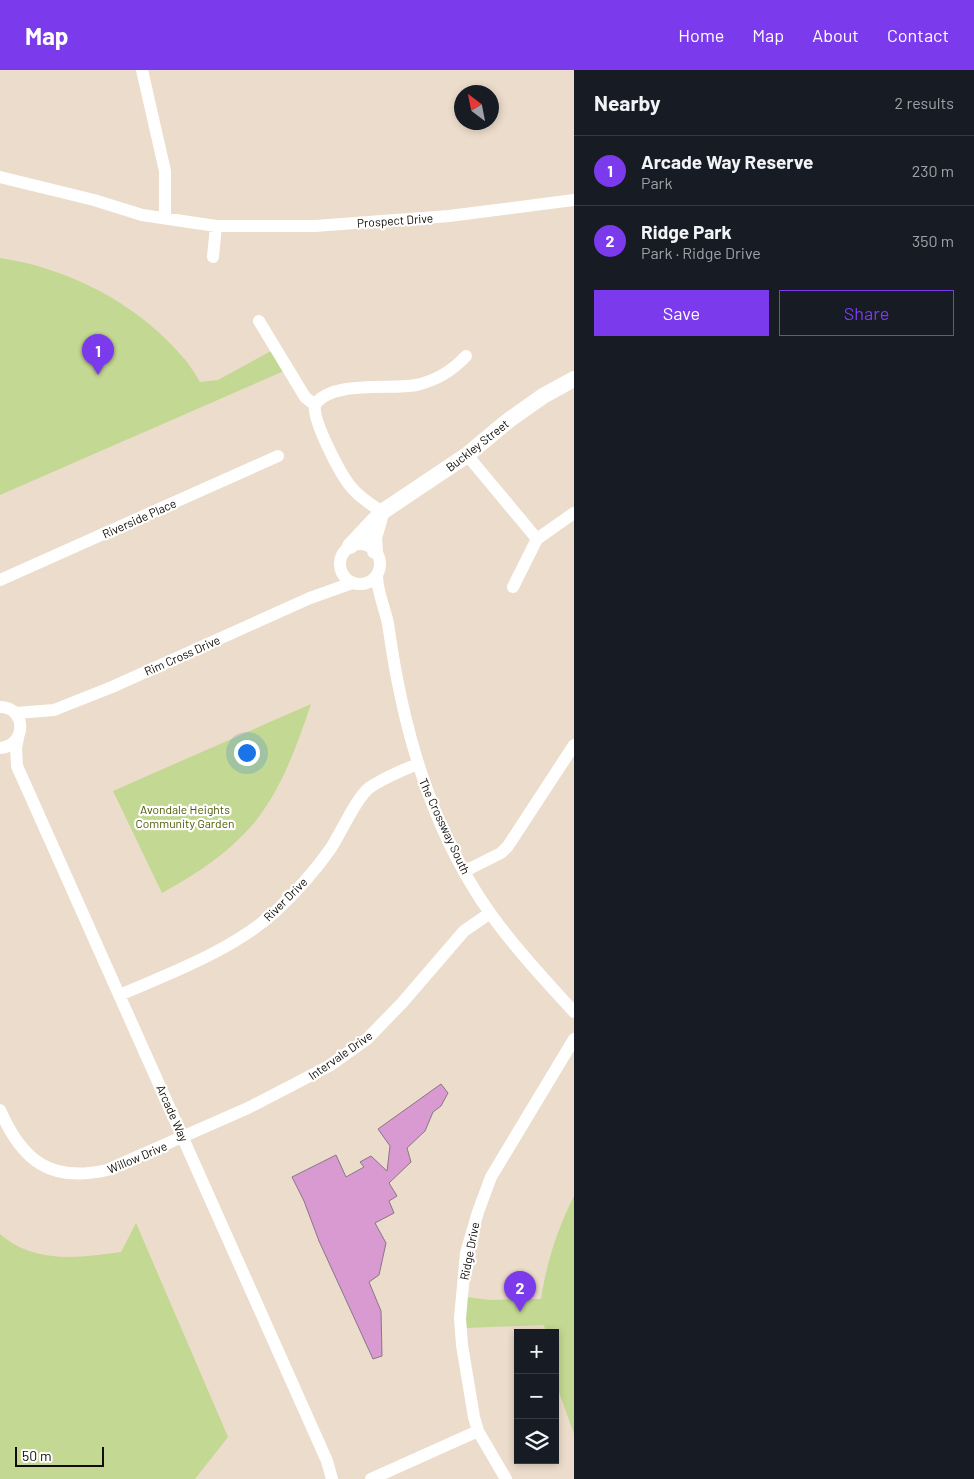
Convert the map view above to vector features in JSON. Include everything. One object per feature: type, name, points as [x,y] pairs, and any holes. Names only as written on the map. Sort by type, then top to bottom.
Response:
[{"type":"street","points":[[142,70],[165,171],[165,218]]},
{"type":"street","name":"Prospect Drive","points":[[0,177],[94,200],[142,215],[216,226],[315,226],[449,216],[574,200]]},
{"type":"street","points":[[213,257],[216,226]]},
{"type":"street","points":[[259,321],[305,397],[315,405]]},
{"type":"street","points":[[315,405],[328,395],[351,388],[416,385],[453,368],[466,356]]},
{"type":"street","name":"Buckley Street","points":[[350,546],[382,512],[467,455],[543,396],[574,380]]},
{"type":"street","points":[[315,405],[315,418],[344,478],[353,490],[382,512],[375,533],[375,551],[380,563],[377,575],[370,582],[356,584]]},
{"type":"street","points":[[467,455],[537,539]]},
{"type":"street","name":"Riverside Place","points":[[0,580],[278,456]]},
{"type":"street","points":[[513,587],[537,539],[574,513]]},
{"type":"street","points":[[375,551],[363,544],[350,546],[345,551],[340,563],[343,575],[384,607]]},
{"type":"street","name":"Rim Cross Drive","points":[[310,598],[334,577],[340,563]]},
{"type":"street","name":"The Crossway South","points":[[377,575],[378,594],[384,607],[402,707],[417,764],[441,823],[465,871],[490,913],[519,950],[574,1012]]},
{"type":"street","name":"Rim Cross Drive","points":[[0,748],[10,745],[19,735],[54,710],[112,687],[310,598],[356,584]]},
{"type":"street","name":"Rim Cross Drive","points":[[5,708],[54,710]]},
{"type":"street","name":"Arcade Way","points":[[5,708],[21,725],[16,748],[17,766]]},
{"type":"street","points":[[465,871],[501,853],[508,846],[574,745]]},
{"type":"street","name":"Arcade Way","points":[[0,748],[17,766],[184,1137],[327,1461],[332,1479]]},
{"type":"street","name":"River Drive","points":[[120,995],[206,956],[252,930],[275,912],[302,884],[330,849],[365,792],[377,783],[417,764]]},
{"type":"street","name":"Intervale Drive","points":[[184,1137],[297,1084],[329,1066],[367,1039],[402,1003],[464,931],[490,913]]},
{"type":"street","name":"Ridge Drive","points":[[506,1479],[478,1431],[462,1345],[461,1301],[466,1253],[491,1177],[574,1039]]},
{"type":"street","name":"Willow Drive","points":[[0,1110],[8,1128],[33,1158],[66,1175],[92,1174],[108,1170],[184,1137]]},
{"type":"street","points":[[370,1478],[478,1431]]},
{"type":"street","name":"Arcade Way","points":[[327,1461],[341,1479]]},
{"type":"green space","points":[[0,258],[50,270],[75,279],[121,303],[162,335],[186,360],[200,382],[218,380],[271,351],[284,371],[0,495]]},
{"type":"green space","name":"Avondale Heights Community Garden","points":[[311,704],[291,758],[275,793],[253,824],[213,861],[162,893],[113,791]]},
{"type":"green space","points":[[574,1196],[574,1434],[559,1392],[559,1329],[545,1329],[544,1325],[466,1328],[466,1297],[490,1300],[541,1299],[553,1246]]},
{"type":"green space","points":[[136,1223],[228,1437],[195,1479],[0,1479],[0,1234],[13,1244],[42,1254],[73,1257],[89,1256],[121,1252]]},
{"type":"building","points":[[441,1084],[448,1093],[441,1106],[433,1112],[425,1131],[407,1148],[411,1162],[389,1183],[397,1196],[389,1201],[394,1213],[375,1223],[386,1243],[379,1275],[369,1282],[381,1311],[382,1356],[373,1359],[292,1177],[336,1155],[346,1177],[364,1167],[360,1162],[371,1156],[387,1171],[390,1146],[378,1129]]},
{"type":"place","name":"Arcade Way Reserve","points":[[98,375]]},
{"type":"place","name":"Ridge Park","points":[[520,1312]]}]
